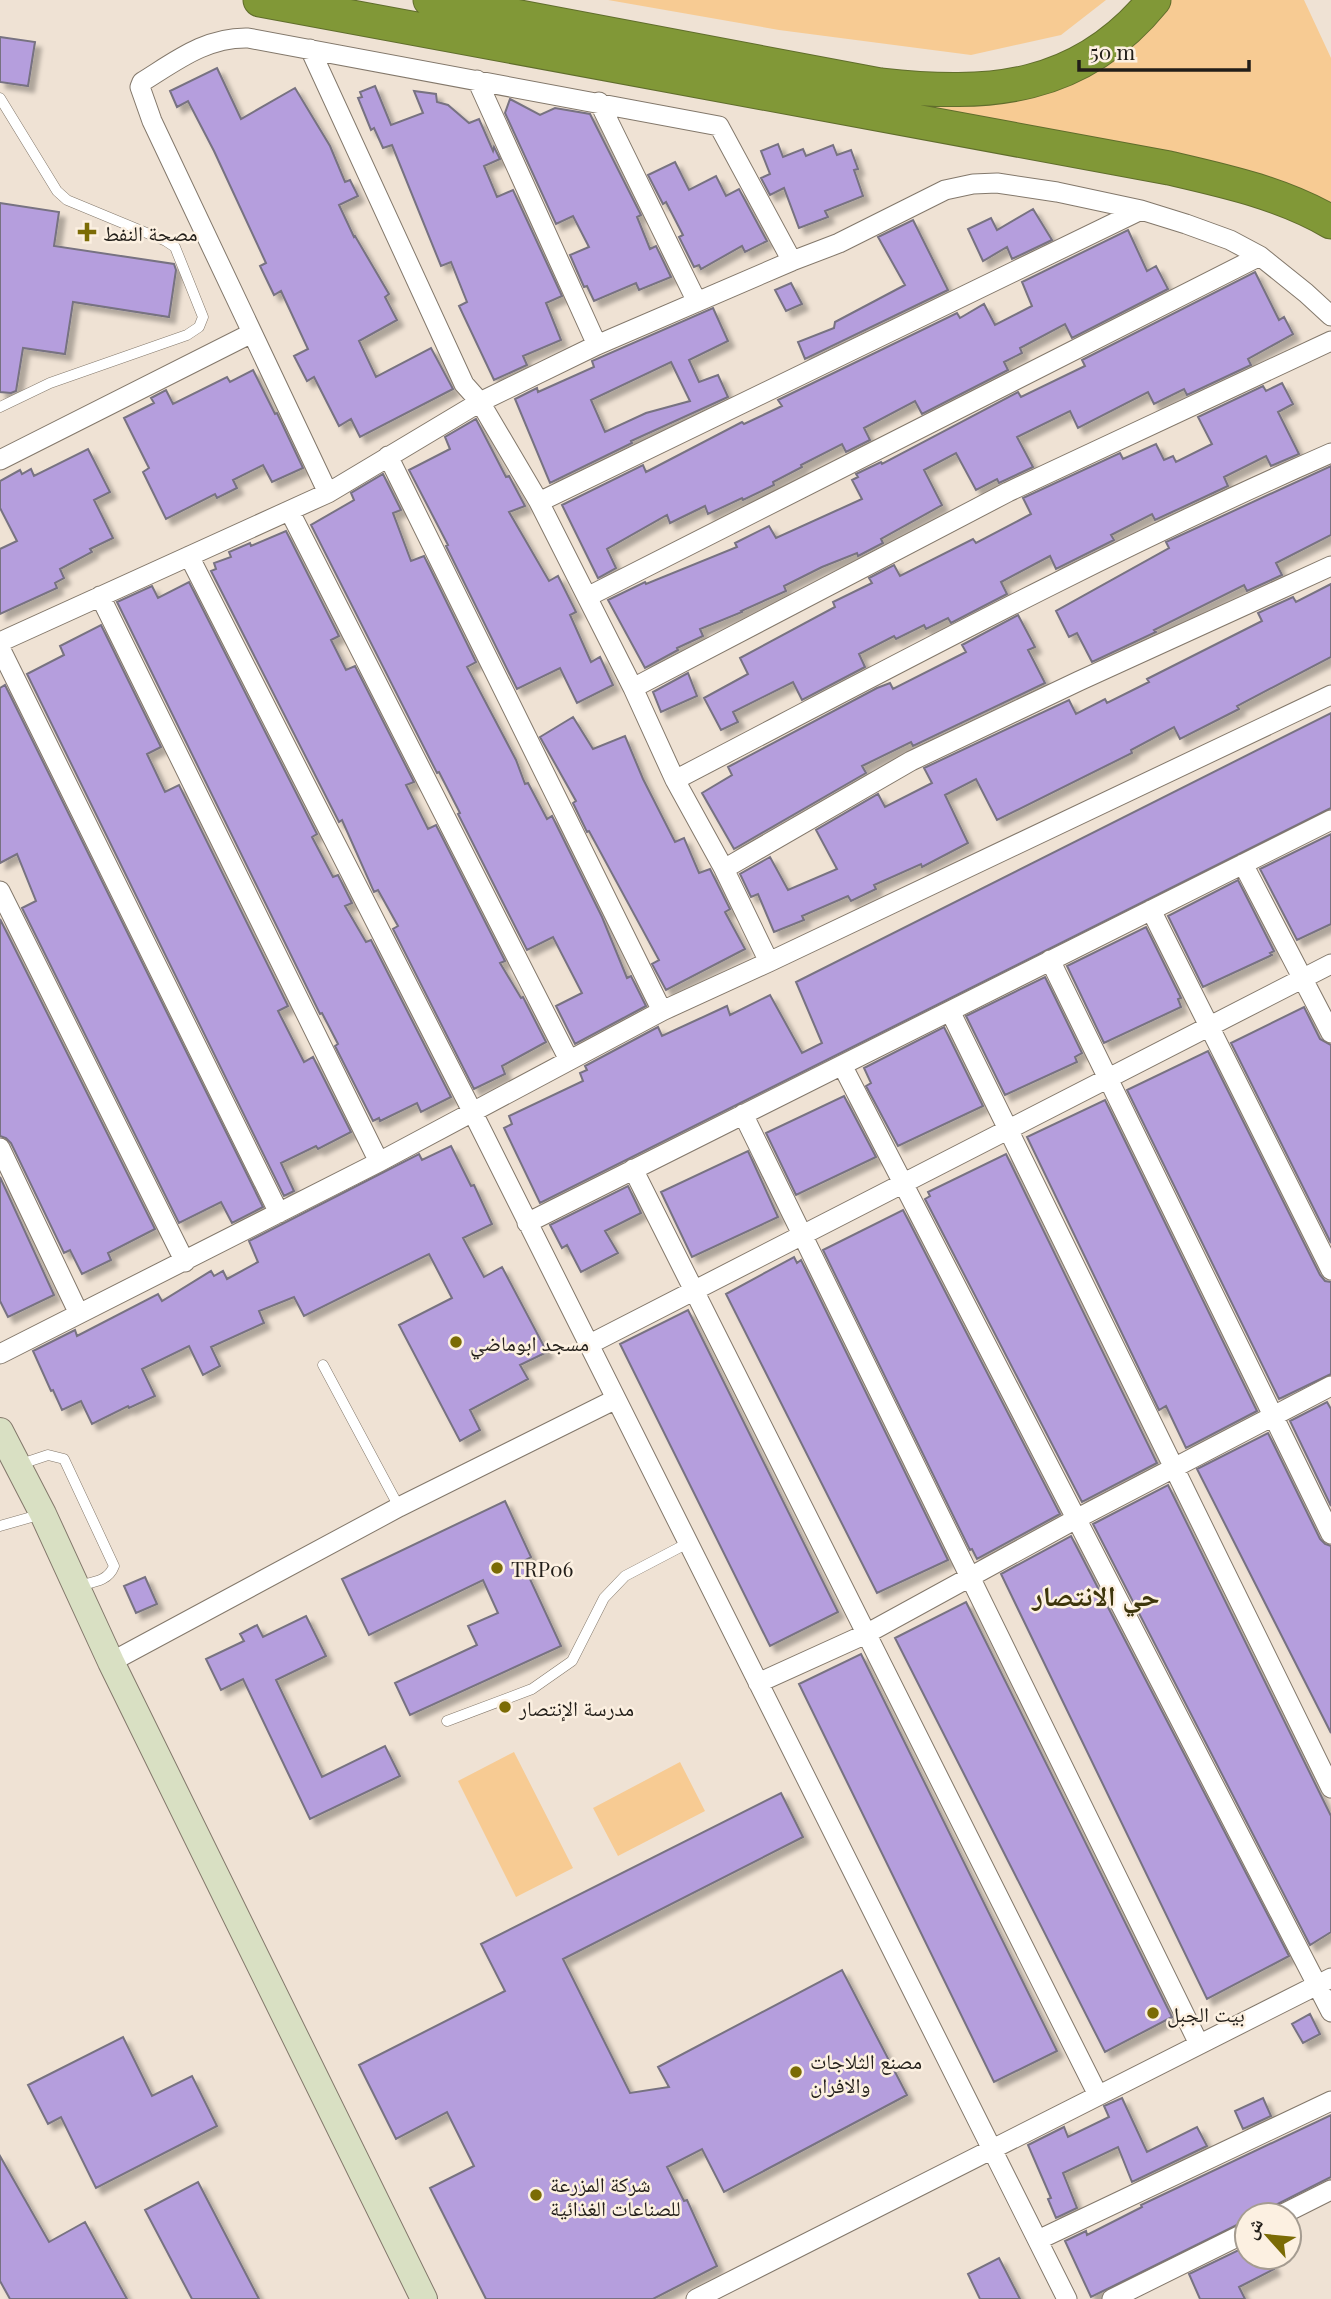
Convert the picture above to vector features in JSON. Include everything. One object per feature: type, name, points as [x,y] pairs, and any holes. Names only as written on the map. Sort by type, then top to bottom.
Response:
[{"type":"highway","points":[[260,0],[1170,168],[1247,186],[1314,212],[1331,222]]},
{"type":"highway","points":[[430,0],[867,82],[931,91],[989,89],[1040,80],[1089,59],[1135,24],[1154,0]]},
{"type":"street","points":[[328,493],[152,121],[140,87],[142,82],[200,48],[227,38],[248,38],[719,126],[792,261]]},
{"type":"street","points":[[310,49],[464,384],[480,402],[539,502],[633,688],[675,780],[724,869],[769,962]]},
{"type":"street","points":[[477,80],[597,345]]},
{"type":"street","points":[[599,102],[697,302]]},
{"type":"street","points":[[0,642],[290,512],[328,493],[480,402],[597,345],[839,243],[945,190],[973,184],[996,183],[1141,210],[1230,240],[1260,256],[1331,316]]},
{"type":"street","points":[[539,502],[1141,210]]},
{"type":"street","points":[[587,597],[1260,256]]},
{"type":"street","points":[[0,460],[252,333]]},
{"type":"street","points":[[633,688],[1008,492],[1331,341]]},
{"type":"street","points":[[675,780],[1043,588],[1231,497],[1331,453]]},
{"type":"street","points":[[388,456],[662,1011]]},
{"type":"street","points":[[290,512],[569,1060]]},
{"type":"street","points":[[189,556],[472,1111],[1067,2299]]},
{"type":"street","points":[[724,869],[911,761],[1331,566]]},
{"type":"street","points":[[100,596],[379,1162]]},
{"type":"street","points":[[0,648],[279,1213]]},
{"type":"street","points":[[0,1354],[379,1162],[662,1011],[1331,695]]},
{"type":"street","points":[[527,1223],[1331,820]]},
{"type":"street","points":[[1243,864],[1331,1033]]},
{"type":"street","points":[[0,891],[185,1262]]},
{"type":"street","points":[[1151,910],[1331,1270]]},
{"type":"street","points":[[1050,960],[1331,1534]]},
{"type":"street","points":[[588,1345],[1331,964]]},
{"type":"street","points":[[950,1011],[1331,1788]]},
{"type":"street","points":[[842,1065],[1076,1519],[1324,1981],[1331,2012]]},
{"type":"street","points":[[743,1114],[1199,2044]]},
{"type":"street","points":[[0,1149],[79,1314]]},
{"type":"street","points":[[633,1169],[1098,2095]]},
{"type":"street","points":[[758,1683],[866,1634],[1076,1519],[1331,1386]]},
{"type":"street","points":[[111,1662],[399,1507],[616,1399]]},
{"type":"street","points":[[0,1431],[43,1514],[111,1662],[424,2299]]},
{"type":"street","points":[[696,2299],[1324,1981]]},
{"type":"street","points":[[1038,2240],[1331,2101]]},
{"type":"street","points":[[1303,2204],[1331,2190]]},
{"type":"street","points":[[1112,2299],[1233,2239]]},
{"type":"lane","points":[[0,98],[57,191],[67,200],[175,247],[203,317],[199,327],[187,335],[50,383],[0,407]]},
{"type":"lane","points":[[323,1365],[399,1507]]},
{"type":"lane","points":[[18,1465],[48,1455],[64,1459],[104,1541],[114,1566],[111,1573],[106,1579],[76,1587]]},
{"type":"lane","points":[[0,1526],[43,1514]]},
{"type":"lane","points":[[447,1721],[532,1689],[572,1661],[604,1598],[625,1576],[688,1543]]},
{"type":"shaded area","points":[[608,0],[1106,0],[1061,35],[971,55],[779,30]]},
{"type":"shaded area","points":[[1171,0],[1304,0],[1331,58],[1331,209],[1144,154],[920,104],[1015,100],[1081,80],[1136,44]]},
{"type":"shaded area","points":[[514,1752],[573,1868],[516,1897],[458,1781]]},
{"type":"shaded area","points":[[680,1762],[705,1811],[618,1856],[593,1808]]},
{"type":"building","points":[[0,37],[35,42],[28,86],[0,82]]},
{"type":"building","points":[[217,68],[241,119],[295,88],[330,146],[345,182],[350,180],[358,196],[339,205],[354,237],[389,294],[385,297],[397,320],[359,341],[376,377],[431,348],[453,389],[360,437],[351,419],[339,426],[314,377],[307,381],[294,356],[308,349],[281,291],[274,295],[260,266],[266,263],[214,151],[188,101],[177,107],[170,91]]},
{"type":"building","points":[[375,86],[391,125],[423,113],[414,91],[436,94],[437,102],[448,105],[469,123],[479,119],[493,151],[494,147],[500,159],[484,166],[497,197],[513,190],[562,296],[546,303],[561,340],[523,356],[527,365],[494,380],[459,306],[467,302],[451,262],[441,266],[392,145],[383,148],[374,128],[371,130],[358,98],[362,97],[360,92]]},
{"type":"building","points":[[510,99],[540,115],[555,108],[590,114],[641,215],[637,217],[650,249],[656,246],[671,277],[639,290],[636,283],[594,301],[587,286],[584,287],[570,255],[589,247],[573,216],[556,224],[505,113]]},
{"type":"building","points":[[778,144],[783,157],[803,149],[806,156],[833,145],[837,155],[851,150],[858,169],[854,170],[863,196],[825,211],[828,217],[799,228],[784,188],[770,195],[761,178],[770,174],[761,151]]},
{"type":"building","points":[[675,162],[689,190],[716,176],[726,196],[739,189],[767,241],[745,252],[742,246],[701,269],[699,265],[694,267],[679,237],[683,235],[648,175]]},
{"type":"building","points":[[0,203],[59,212],[54,246],[174,264],[176,270],[169,317],[73,302],[65,354],[23,348],[16,391],[0,392]]},
{"type":"building","points":[[1033,209],[1052,240],[1012,259],[1007,247],[983,261],[968,229],[991,218],[997,230]]},
{"type":"building","points":[[913,220],[948,290],[805,359],[798,342],[834,328],[835,322],[905,285],[878,237]]},
{"type":"building","points":[[1128,230],[1147,271],[1156,266],[1168,289],[1072,338],[1065,324],[1020,348],[1022,353],[1004,362],[1008,370],[922,414],[915,401],[864,428],[870,440],[846,452],[842,444],[801,465],[802,467],[773,482],[774,485],[743,500],[742,498],[708,514],[705,506],[670,523],[667,515],[607,549],[616,568],[598,578],[562,505],[643,465],[646,472],[742,422],[744,424],[782,406],[778,400],[957,313],[960,318],[984,304],[995,325],[1032,306],[1022,282]]},
{"type":"building","points":[[1255,272],[1279,320],[1284,317],[1293,334],[1248,359],[1251,365],[1187,395],[1184,389],[1154,404],[1148,392],[1078,428],[1070,411],[1017,437],[1033,467],[999,483],[997,479],[976,490],[956,453],[924,470],[942,505],[881,539],[883,543],[858,556],[857,553],[822,567],[784,586],[786,591],[700,629],[703,636],[645,668],[608,600],[645,582],[646,584],[737,547],[735,543],[769,526],[776,538],[862,499],[852,480],[858,477],[856,474],[881,462],[882,464],[1018,392],[1021,397],[1085,366],[1082,360]]},
{"type":"building","points":[[791,283],[802,304],[786,311],[775,290]]},
{"type":"building","points":[[713,308],[728,341],[689,360],[699,382],[718,375],[728,397],[631,441],[632,443],[550,483],[515,399],[537,388],[538,392],[594,367],[592,361]],"holes":[[[671,362],[690,401],[646,413],[605,432],[591,400]]]},
{"type":"building","points":[[253,370],[303,468],[272,482],[263,465],[233,480],[237,488],[217,498],[215,494],[166,519],[143,472],[149,468],[124,418],[154,403],[151,398],[166,390],[173,404],[227,377],[230,382]]},
{"type":"building","points":[[1282,383],[1293,404],[1278,412],[1299,454],[1271,466],[1266,456],[1224,477],[1228,486],[1155,520],[1152,514],[1111,535],[1114,540],[1056,569],[1050,556],[1001,582],[1007,594],[951,623],[948,618],[926,629],[924,625],[896,639],[894,636],[859,654],[865,667],[802,700],[793,682],[733,712],[738,722],[721,730],[704,698],[748,674],[740,658],[835,607],[833,602],[872,583],[869,578],[894,565],[900,576],[973,539],[976,543],[1031,514],[1023,498],[1120,453],[1123,459],[1156,444],[1164,460],[1173,456],[1176,462],[1212,444],[1198,417],[1263,386],[1266,391]]},
{"type":"building","points":[[476,419],[506,477],[509,476],[525,506],[509,512],[549,581],[558,576],[576,612],[570,615],[591,662],[600,657],[613,685],[577,703],[560,668],[517,689],[409,470],[450,449],[445,437]]},
{"type":"building","points":[[88,449],[110,492],[94,500],[113,538],[90,549],[92,552],[60,569],[64,578],[55,583],[57,588],[0,614],[0,549],[17,541],[0,508],[0,481],[20,470],[22,474],[31,469],[34,476]]},
{"type":"building","points":[[1331,466],[1331,535],[1276,563],[1282,575],[1247,591],[1244,585],[1154,630],[1156,632],[1092,662],[1077,633],[1069,637],[1056,611],[1169,548],[1166,542]]},
{"type":"building","points":[[383,474],[401,510],[393,513],[411,561],[424,556],[476,662],[467,667],[516,760],[525,784],[528,783],[547,819],[552,816],[602,917],[627,978],[631,976],[646,1006],[575,1044],[556,1006],[582,993],[553,937],[527,950],[458,814],[460,813],[311,525],[354,500],[351,493]]},
{"type":"building","points":[[286,531],[339,636],[331,640],[346,670],[355,666],[414,782],[406,785],[428,829],[436,825],[505,961],[500,963],[521,998],[523,997],[546,1042],[502,1066],[505,1074],[474,1089],[393,929],[398,926],[378,890],[374,892],[342,820],[339,822],[211,571],[216,569],[214,563],[231,557],[229,552]]},
{"type":"building","points":[[189,582],[317,834],[312,837],[333,877],[338,875],[352,903],[345,906],[366,942],[371,940],[451,1097],[421,1112],[417,1103],[380,1121],[379,1118],[373,1121],[335,1046],[338,1044],[322,1013],[320,1014],[117,602],[152,586],[158,598]]},
{"type":"building","points":[[1331,584],[1331,657],[1237,706],[1239,709],[1180,739],[1174,727],[1131,750],[1132,753],[997,820],[976,779],[945,795],[968,843],[922,867],[921,864],[874,885],[876,889],[851,901],[848,896],[802,916],[804,920],[774,932],[758,894],[751,897],[740,874],[770,857],[788,890],[837,869],[816,830],[878,794],[885,807],[932,783],[924,768],[1069,700],[1076,714],[1105,699],[1107,703],[1149,682],[1147,679],[1262,621],[1258,613],[1293,597],[1296,602]]},
{"type":"building","points":[[1018,615],[1035,647],[1028,650],[1045,683],[913,746],[911,742],[862,766],[866,773],[734,849],[702,793],[732,775],[728,767],[877,688],[890,683],[893,689],[966,652],[962,645]]},
{"type":"building","points":[[101,625],[161,747],[147,754],[165,792],[179,785],[288,1006],[278,1011],[304,1062],[313,1057],[351,1132],[318,1149],[316,1146],[281,1163],[294,1191],[284,1196],[27,674],[64,655],[60,646]]},
{"type":"building","points":[[688,673],[697,696],[661,712],[653,692]]},
{"type":"building","points":[[5,685],[263,1207],[232,1223],[221,1202],[179,1223],[22,908],[36,901],[17,854],[0,863],[0,688]]},
{"type":"building","points":[[1331,713],[1331,808],[540,1203],[504,1128],[512,1124],[509,1116],[583,1081],[580,1073],[587,1070],[585,1066],[658,1027],[662,1036],[727,1006],[730,1015],[770,995],[802,1053],[822,1043],[796,982]]},
{"type":"building","points":[[573,717],[593,749],[625,736],[675,842],[684,838],[699,873],[710,869],[730,909],[725,912],[745,949],[666,990],[652,964],[659,960],[589,831],[587,832],[573,803],[576,801],[540,737]]},
{"type":"building","points":[[1331,834],[1331,924],[1297,940],[1260,869]]},
{"type":"building","points":[[1238,880],[1274,951],[1270,953],[1272,955],[1203,987],[1168,916]]},
{"type":"building","points":[[0,919],[155,1229],[108,1253],[111,1260],[82,1274],[70,1250],[64,1253],[11,1143],[0,1136]]},
{"type":"building","points":[[1146,927],[1181,998],[1178,999],[1181,1007],[1104,1043],[1067,966]]},
{"type":"building","points":[[1045,977],[1082,1053],[1075,1057],[1077,1062],[1005,1095],[966,1016]]},
{"type":"building","points":[[1304,1007],[1320,1039],[1331,1045],[1331,1243],[1231,1043]]},
{"type":"building","points":[[944,1027],[983,1106],[898,1146],[866,1086],[871,1083],[864,1068]]},
{"type":"building","points":[[1208,1051],[1320,1275],[1325,1281],[1331,1282],[1331,1374],[1279,1399],[1127,1090]]},
{"type":"building","points":[[844,1096],[876,1157],[796,1195],[766,1133]]},
{"type":"building","points":[[1105,1100],[1257,1411],[1186,1448],[1166,1406],[1159,1410],[1027,1137]]},
{"type":"building","points":[[451,1146],[471,1186],[474,1185],[492,1224],[463,1238],[484,1277],[502,1267],[547,1352],[520,1365],[528,1379],[470,1410],[480,1430],[460,1441],[399,1325],[452,1298],[429,1254],[304,1316],[294,1297],[259,1311],[264,1323],[211,1347],[220,1366],[203,1375],[189,1346],[142,1369],[155,1396],[92,1424],[81,1401],[62,1410],[33,1351],[75,1330],[77,1336],[158,1294],[162,1301],[211,1271],[214,1276],[223,1271],[227,1279],[258,1262],[249,1241],[419,1154],[422,1160]]},
{"type":"building","points":[[748,1151],[778,1217],[692,1257],[661,1192]]},
{"type":"building","points":[[1006,1154],[1157,1463],[1082,1502],[925,1199],[930,1196],[928,1192]]},
{"type":"building","points":[[0,1177],[54,1295],[8,1317],[0,1301]]},
{"type":"building","points":[[628,1186],[641,1213],[605,1231],[618,1253],[581,1272],[567,1245],[562,1248],[550,1225]]},
{"type":"building","points":[[903,1210],[1060,1514],[977,1559],[972,1549],[970,1550],[823,1250]]},
{"type":"building","points":[[794,1257],[797,1263],[801,1260],[948,1560],[877,1593],[726,1294]]},
{"type":"building","points":[[688,1310],[838,1612],[770,1646],[620,1344]]},
{"type":"building","points":[[1327,1402],[1331,1409],[1331,1506],[1290,1421]]},
{"type":"building","points":[[1268,1433],[1320,1539],[1331,1546],[1331,1733],[1197,1469]]},
{"type":"building","points":[[1168,1485],[1331,1816],[1331,1932],[1310,1945],[1093,1524]]},
{"type":"building","points":[[505,1501],[531,1557],[522,1562],[561,1646],[410,1715],[395,1683],[477,1645],[468,1626],[498,1613],[483,1580],[369,1635],[342,1579]]},
{"type":"building","points":[[1071,1536],[1289,1956],[1207,1999],[1001,1574]]},
{"type":"building","points":[[145,1577],[157,1604],[136,1613],[124,1586]]},
{"type":"building","points":[[966,1602],[1172,2017],[1105,2052],[895,1638]]},
{"type":"building","points":[[306,1616],[326,1656],[276,1680],[322,1777],[385,1746],[400,1776],[310,1819],[243,1679],[221,1690],[206,1659],[244,1641],[240,1634],[257,1625],[263,1637]]},
{"type":"building","points":[[861,1654],[1057,2051],[994,2082],[799,1684]]},
{"type":"building","points":[[781,1793],[803,1837],[563,1959],[630,2093],[669,2087],[658,2067],[842,1970],[907,2095],[724,2192],[702,2149],[667,2167],[684,2201],[687,2200],[717,2266],[653,2299],[486,2299],[430,2188],[474,2166],[447,2112],[396,2139],[359,2065],[505,1991],[481,1944]]},
{"type":"building","points":[[1310,2014],[1320,2034],[1303,2043],[1292,2024]]},
{"type":"building","points":[[123,2037],[152,2096],[192,2076],[217,2126],[96,2188],[61,2117],[48,2124],[28,2085]]},
{"type":"building","points":[[1122,2098],[1147,2152],[1197,2127],[1207,2146],[1132,2182],[1118,2147],[1063,2173],[1077,2208],[1056,2218],[1048,2199],[1051,2198],[1028,2145],[1064,2127],[1068,2137],[1109,2117],[1104,2106]]},
{"type":"building","points":[[1263,2098],[1271,2116],[1243,2129],[1235,2111]]},
{"type":"building","points":[[1331,2115],[1331,2177],[1284,2201],[1233,2201],[1233,2227],[1091,2297],[1065,2241],[1086,2231],[1087,2235],[1142,2207],[1141,2205]]},
{"type":"building","points":[[0,2156],[49,2242],[85,2222],[127,2299],[10,2299],[0,2281]]},
{"type":"building","points":[[198,2182],[259,2299],[192,2299],[145,2210]]},
{"type":"building","points":[[1233,2253],[1233,2271],[1270,2271],[1239,2287],[1245,2299],[1200,2299],[1189,2274]]},
{"type":"building","points":[[999,2258],[1020,2299],[980,2299],[968,2274]]},
{"type":"place","name":"مصحة النفط","points":[[87,232]]},
{"type":"place","name":"مسجد ابوماضي","points":[[456,1342]]},
{"type":"place","name":"TRP06","points":[[497,1568]]},
{"type":"place","name":"مدرسة الإنتصار","points":[[505,1707]]},
{"type":"place","name":"بيت الجبل","points":[[1153,2013]]},
{"type":"place","name":"مصنع الثلاجات والافران","points":[[796,2072]]},
{"type":"place","name":"شركة المزرعة للصناعات الغذائية","points":[[536,2195]]},
{"type":"district","name":"حي الانتصار","points":[[1096,1594]]}]
